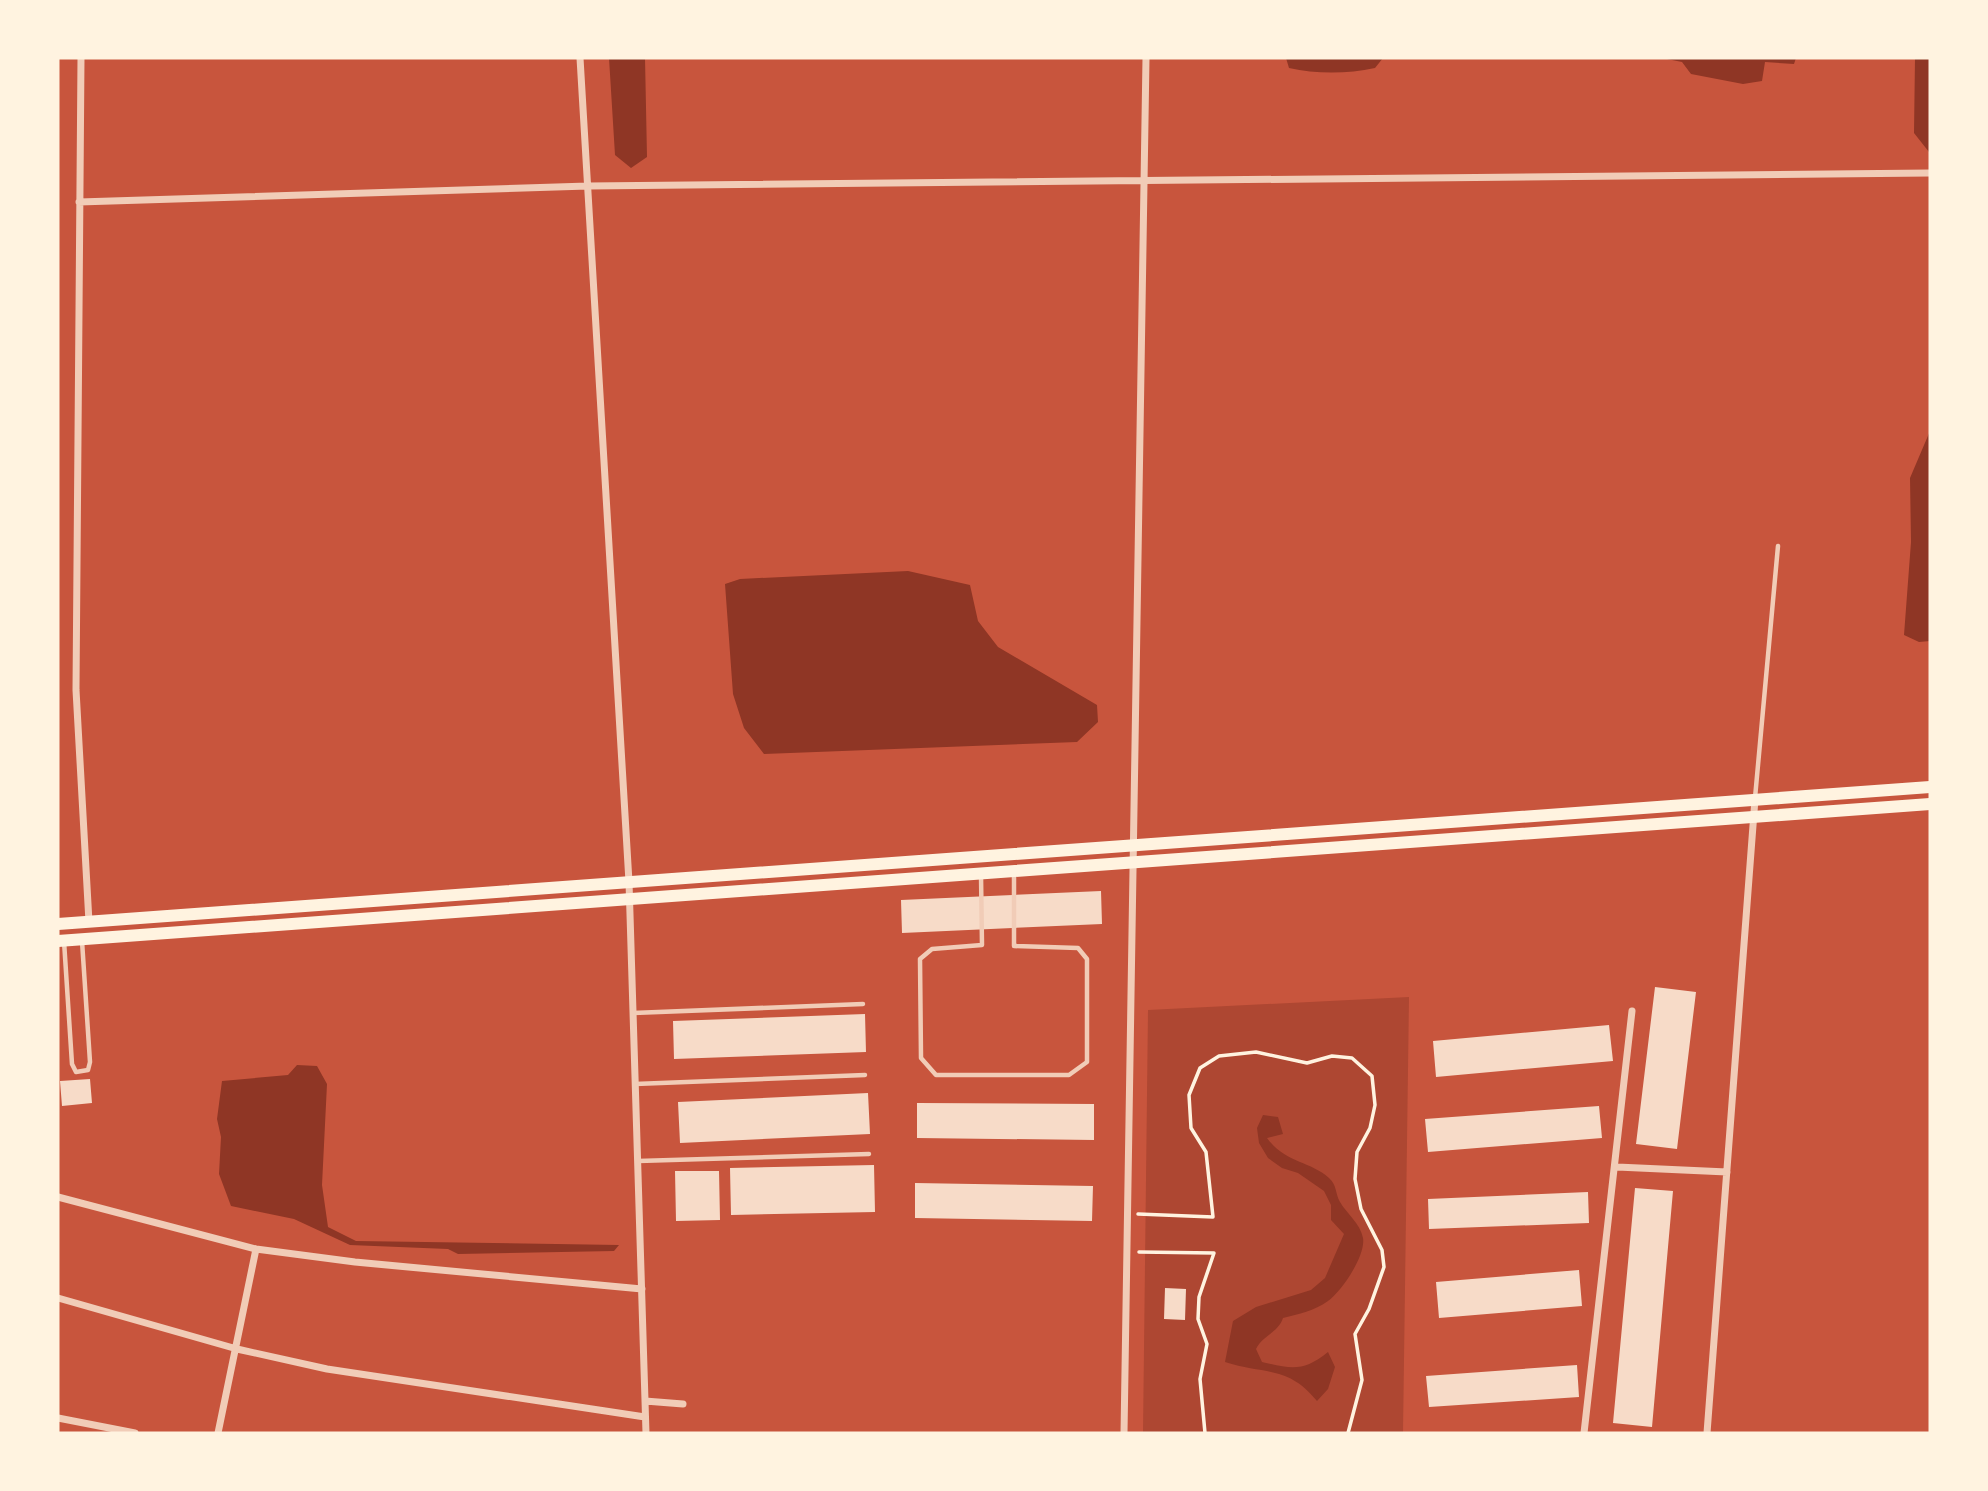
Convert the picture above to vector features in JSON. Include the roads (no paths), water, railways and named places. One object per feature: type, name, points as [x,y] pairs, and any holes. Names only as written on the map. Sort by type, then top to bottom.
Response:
[{"type":"main road","points":[[58,924],[1930,787]]},
{"type":"main road","points":[[61,940],[630,901],[1930,804]]},
{"type":"street","points":[[80,58],[76,690],[89,922]]},
{"type":"street","points":[[580,58],[630,901],[646,1433]]},
{"type":"street","points":[[1124,1433],[1146,58]]},
{"type":"street","points":[[79,202],[588,186],[1930,173]]},
{"type":"street","points":[[1707,1433],[1755,799]]},
{"type":"street","points":[[1584,1433],[1617,1167],[1632,1011]]},
{"type":"street","points":[[1617,1167],[1727,1172]]},
{"type":"street","points":[[58,1197],[256,1249],[355,1262],[642,1289]]},
{"type":"street","points":[[218,1433],[256,1249]]},
{"type":"street","points":[[58,1298],[237,1349],[327,1369],[645,1417]]},
{"type":"street","points":[[645,1401],[683,1404]]},
{"type":"street","points":[[58,1418],[135,1433]]},
{"type":"lane","points":[[1755,799],[1778,545]]},
{"type":"lane","points":[[981,874],[982,945],[933,949],[920,959],[921,1058],[936,1075],[1069,1075],[1087,1062],[1087,959],[1078,948],[1014,946],[1014,872]]},
{"type":"lane","points":[[61,940],[72,1065],[76,1072],[82,1073],[88,1070],[90,1062],[82,939]]},
{"type":"lane","points":[[633,1013],[863,1003]]},
{"type":"lane","points":[[635,1084],[865,1075]]},
{"type":"lane","points":[[638,1161],[869,1154]]}]
